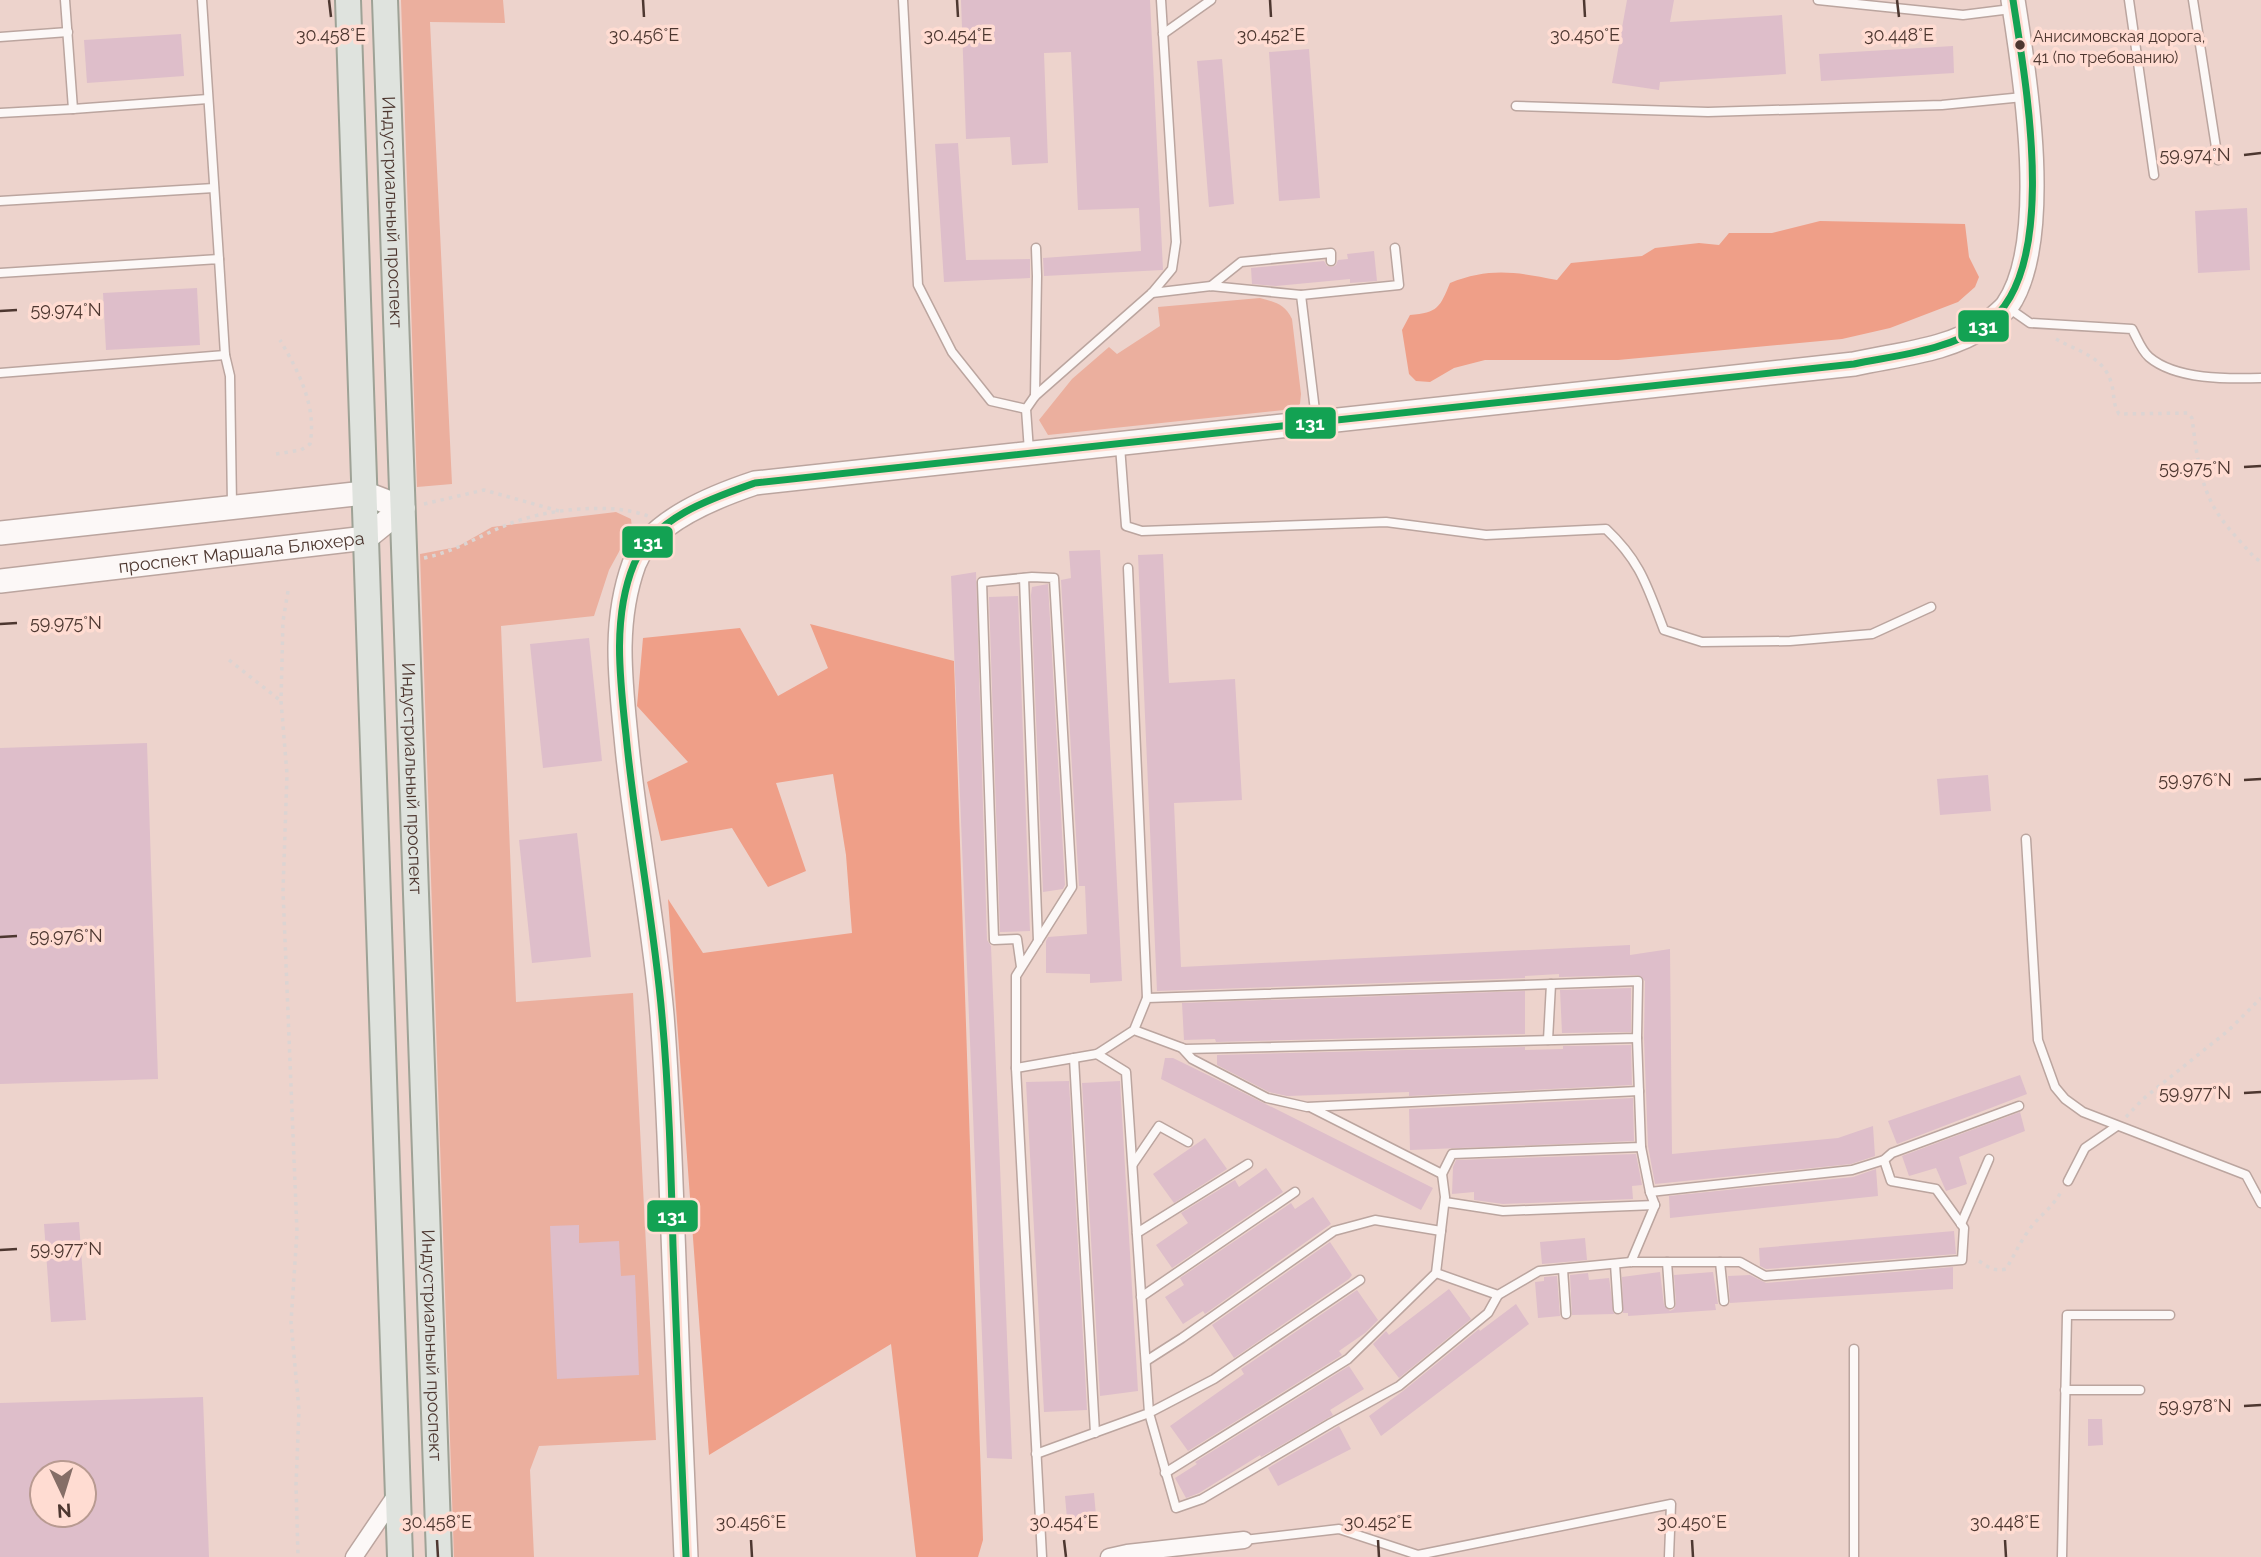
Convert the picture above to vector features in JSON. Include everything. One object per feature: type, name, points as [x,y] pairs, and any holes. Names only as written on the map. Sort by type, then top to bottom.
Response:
[{"type":"main road","points":[[348,0],[400,1557]]},
{"type":"main road","name":"Индустриальный проспект","points":[[386,0],[439,1557]]},
{"type":"street","points":[[686,1557],[663,1031],[654,934],[633,807],[621,694],[619,623],[636,560],[653,538],[708,499],[755,483],[1854,365],[1927,350],[1966,336],[1987,324],[2006,307],[2018,281],[2027,251],[2033,191],[2026,97],[2013,4]]},
{"type":"street","points":[[0,533],[364,493],[403,508]]},
{"type":"street","name":"проспект Маршала Блюхера","points":[[0,581],[366,538],[403,508]]},
{"type":"street","points":[[354,1557],[398,1492]]},
{"type":"street","points":[[1109,1557],[1244,1540]]},
{"type":"lane","points":[[65,0],[74,108]]},
{"type":"lane","points":[[202,0],[225,355],[230,376],[232,507]]},
{"type":"lane","points":[[903,0],[918,285],[952,352],[990,401],[1026,409]]},
{"type":"lane","points":[[1029,453],[1026,409],[1035,396],[1152,293],[1172,269],[1176,242],[1161,0]]},
{"type":"lane","points":[[1163,34],[1211,0]]},
{"type":"lane","points":[[1818,0],[1963,15],[2013,4]]},
{"type":"lane","points":[[2129,0],[2154,175]]},
{"type":"lane","points":[[2193,0],[2218,160]]},
{"type":"lane","points":[[0,37],[68,32]]},
{"type":"lane","points":[[1516,106],[1708,112],[1942,105],[2026,97]]},
{"type":"lane","points":[[0,113],[208,99]]},
{"type":"lane","points":[[0,201],[214,188]]},
{"type":"lane","points":[[1035,396],[1036,248]]},
{"type":"lane","points":[[1152,293],[1211,286],[1301,295],[1399,285],[1395,248]]},
{"type":"lane","points":[[1211,286],[1241,262],[1331,253],[1331,261]]},
{"type":"lane","points":[[0,273],[219,259]]},
{"type":"lane","points":[[1333,281],[1334,291]]},
{"type":"lane","points":[[1301,295],[1316,421]]},
{"type":"lane","points":[[2006,307],[2031,323],[2132,329],[2147,356],[2165,368],[2221,380],[2261,378]]},
{"type":"lane","points":[[0,373],[225,355]]},
{"type":"lane","points":[[1120,443],[1126,526],[1142,531],[1386,522],[1486,535],[1606,529],[1625,547],[1642,572],[1664,630],[1702,642],[1790,641],[1872,635],[1931,607]]},
{"type":"lane","points":[[1016,1068],[1097,1054],[1134,1030],[1147,998],[1128,568]]},
{"type":"lane","points":[[1024,578],[1038,941]]},
{"type":"lane","points":[[1021,967],[1017,939],[994,940],[982,582],[1054,578],[1072,887],[1016,976],[1016,1068],[1042,1557]]},
{"type":"lane","points":[[2026,839],[2038,1040],[2055,1087],[2065,1099],[2083,1112],[2246,1175],[2261,1203]]},
{"type":"lane","points":[[1147,998],[1638,981],[1641,1147],[1655,1205],[1631,1262]]},
{"type":"lane","points":[[1548,1040],[1551,984]]},
{"type":"lane","points":[[1134,1030],[1185,1049],[1637,1038]]},
{"type":"lane","points":[[1180,1046],[1192,1059],[1267,1098],[1309,1107],[1442,1174]]},
{"type":"lane","points":[[1097,1054],[1126,1072],[1149,1413],[1176,1508],[1202,1499],[1399,1386],[1488,1313],[1497,1294],[1539,1271],[1631,1262],[1740,1262],[1765,1276],[1962,1260],[1964,1228],[1936,1189],[1891,1181],[1884,1160]]},
{"type":"lane","points":[[1074,1058],[1095,1433]]},
{"type":"lane","points":[[1309,1107],[1639,1091]]},
{"type":"lane","points":[[1650,1192],[1852,1170],[1884,1160],[1892,1153],[2019,1106]]},
{"type":"lane","points":[[1133,1164],[1159,1126],[1188,1142]]},
{"type":"lane","points":[[2068,1181],[2085,1148],[2117,1126]]},
{"type":"lane","points":[[1165,1473],[1348,1359],[1436,1273],[1445,1202],[1442,1174],[1452,1154],[1641,1147]]},
{"type":"lane","points":[[1961,1224],[1989,1159]]},
{"type":"lane","points":[[1137,1233],[1248,1164]]},
{"type":"lane","points":[[1141,1297],[1295,1192]]},
{"type":"lane","points":[[1445,1202],[1503,1211],[1655,1205]]},
{"type":"lane","points":[[1146,1361],[1334,1231],[1375,1220],[1441,1231]]},
{"type":"lane","points":[[1667,1262],[1670,1304]]},
{"type":"lane","points":[[1720,1262],[1724,1301]]},
{"type":"lane","points":[[1615,1264],[1618,1309]]},
{"type":"lane","points":[[1563,1269],[1566,1314]]},
{"type":"lane","points":[[1436,1273],[1497,1294]]},
{"type":"lane","points":[[1036,1454],[1149,1413],[1214,1379],[1360,1280]]},
{"type":"lane","points":[[2062,1557],[2067,1315],[2170,1315]]},
{"type":"lane","points":[[1854,1349],[1854,1557]]},
{"type":"lane","points":[[2065,1390],[2140,1390]]},
{"type":"lane","points":[[1244,1540],[1339,1529],[1418,1555],[1671,1504],[1669,1557]]},
{"type":"path","points":[[2031,323],[2088,353],[2106,372],[2112,384],[2113,405],[2119,414],[2188,413],[2192,418],[2199,463],[2208,496],[2217,512],[2261,562]]},
{"type":"path","points":[[276,454],[301,450],[310,444],[313,428],[310,408],[296,367],[280,340]]},
{"type":"path","points":[[403,508],[484,490],[561,511]]},
{"type":"path","points":[[405,561],[442,554],[513,522],[561,511],[588,508],[626,510],[669,525]]},
{"type":"path","points":[[288,591],[283,621],[281,701],[287,774],[283,891],[297,1232],[291,1322],[299,1410],[296,1485],[298,1557]]},
{"type":"path","points":[[229,660],[281,701]]},
{"type":"path","points":[[2117,1126],[2143,1099],[2229,1030],[2261,998]]},
{"type":"path","points":[[1979,1261],[1991,1269],[2006,1269],[2027,1233],[2039,1217],[2055,1204],[2068,1181]]},
{"type":"shaded area","points":[[401,0],[503,0],[505,23],[430,22],[452,484],[417,487]]},
{"type":"shaded area","points":[[1820,221],[1965,224],[1969,257],[1979,277],[1975,287],[1958,302],[1890,328],[1842,339],[1618,360],[1485,360],[1454,368],[1430,382],[1416,381],[1409,374],[1402,330],[1410,315],[1427,313],[1437,307],[1450,283],[1478,275],[1503,272],[1557,280],[1571,263],[1642,256],[1655,248],[1699,243],[1719,245],[1729,233],[1772,233]]},
{"type":"shaded area","points":[[1260,298],[1283,307],[1292,319],[1301,394],[1300,404],[1293,409],[1048,435],[1039,420],[1072,379],[1109,347],[1117,354],[1160,326],[1158,307]]},
{"type":"shaded area","points":[[616,512],[631,519],[632,528],[609,570],[594,616],[501,626],[516,1002],[633,993],[656,1440],[539,1446],[530,1470],[534,1557],[454,1557],[420,554],[457,547],[492,527]]},
{"type":"shaded area","points":[[810,624],[954,661],[983,1540],[978,1557],[916,1557],[891,1344],[709,1455],[668,899],[703,953],[852,933],[846,855],[833,774],[776,783],[806,871],[768,887],[732,828],[661,841],[647,782],[688,762],[637,706],[643,638],[740,628],[778,696],[828,668]]},
{"type":"building","points":[[961,0],[1150,0],[1163,270],[1044,276],[1043,258],[1141,251],[1139,208],[1078,210],[1071,52],[1044,53],[1048,163],[1012,165],[1010,137],[966,139]]},
{"type":"building","points":[[1627,0],[1674,0],[1670,22],[1782,15],[1786,74],[1660,82],[1659,90],[1612,83]]},
{"type":"building","points":[[181,34],[184,76],[87,83],[84,40]]},
{"type":"building","points":[[1953,46],[1954,73],[1821,81],[1819,54]]},
{"type":"building","points":[[1309,49],[1320,198],[1279,201],[1269,52]]},
{"type":"building","points":[[1222,59],[1234,204],[1209,207],[1197,61]]},
{"type":"building","points":[[958,143],[966,260],[1030,259],[1030,278],[944,282],[935,144]]},
{"type":"building","points":[[2247,208],[2250,270],[2198,273],[2195,211]]},
{"type":"building","points":[[1374,251],[1377,281],[1350,283],[1350,279],[1276,286],[1252,284],[1251,268],[1324,261],[1327,266],[1332,267],[1338,260],[1348,259],[1347,254]]},
{"type":"building","points":[[197,288],[200,345],[106,350],[103,293]]},
{"type":"building","points":[[1100,550],[1122,981],[1090,983],[1090,974],[1046,973],[1046,941],[1048,937],[1087,934],[1085,886],[1079,886],[1061,580],[1071,578],[1069,551]]},
{"type":"building","points":[[1163,554],[1169,683],[1235,679],[1242,800],[1174,803],[1181,967],[1630,945],[1630,955],[1670,949],[1672,1154],[1838,1138],[1873,1126],[1875,1156],[1851,1164],[1655,1184],[1648,1146],[1645,981],[1638,975],[1559,977],[1559,974],[1525,978],[1157,991],[1138,555]]},
{"type":"building","points":[[976,572],[987,940],[991,946],[1012,1459],[987,1458],[951,576]]},
{"type":"building","points":[[1048,584],[1065,885],[1063,889],[1043,892],[1031,595],[1032,587]]},
{"type":"building","points":[[1018,596],[1030,931],[1000,932],[989,597]]},
{"type":"building","points":[[589,638],[602,761],[543,768],[530,644]]},
{"type":"building","points":[[147,743],[158,1079],[0,1084],[0,748]]},
{"type":"building","points":[[1988,775],[1991,811],[1940,815],[1937,779]]},
{"type":"building","points":[[577,833],[591,957],[532,963],[519,840]]},
{"type":"building","points":[[1631,988],[1631,1032],[1562,1033],[1560,990]]},
{"type":"building","points":[[1525,991],[1525,1034],[1216,1042],[1215,1039],[1184,1040],[1182,1003]]},
{"type":"building","points":[[1631,1045],[1632,1085],[1409,1096],[1409,1092],[1287,1096],[1269,1092],[1217,1065],[1217,1055],[1525,1047],[1525,1050],[1563,1049],[1563,1046]]},
{"type":"building","points":[[1165,1058],[1173,1058],[1433,1188],[1421,1210],[1161,1079]]},
{"type":"building","points":[[2020,1075],[2027,1094],[1897,1144],[1888,1121]]},
{"type":"building","points":[[1069,1081],[1087,1410],[1044,1412],[1026,1082]]},
{"type":"building","points":[[1120,1081],[1138,1391],[1100,1396],[1082,1083]]},
{"type":"building","points":[[1633,1098],[1634,1141],[1410,1150],[1409,1109]]},
{"type":"building","points":[[2020,1112],[2025,1131],[1959,1157],[1967,1184],[1946,1191],[1936,1168],[1909,1176],[1902,1156]]},
{"type":"building","points":[[1205,1138],[1227,1169],[1174,1203],[1153,1174]]},
{"type":"building","points":[[1636,1154],[1642,1185],[1632,1186],[1633,1199],[1503,1204],[1474,1200],[1474,1192],[1452,1194],[1453,1167],[1456,1160]]},
{"type":"building","points":[[1266,1168],[1283,1192],[1172,1268],[1156,1245],[1188,1223],[1181,1213],[1235,1180],[1239,1187]]},
{"type":"building","points":[[1876,1169],[1878,1196],[1670,1218],[1669,1196],[1853,1177]]},
{"type":"building","points":[[1313,1197],[1331,1224],[1205,1314],[1203,1311],[1183,1324],[1165,1297],[1184,1285],[1180,1278],[1291,1203],[1295,1209]]},
{"type":"building","points":[[79,1222],[86,1320],[51,1322],[44,1224]]},
{"type":"building","points":[[579,1225],[579,1243],[619,1241],[621,1276],[635,1275],[639,1375],[557,1379],[550,1226]]},
{"type":"building","points":[[1954,1231],[1956,1254],[1766,1269],[1760,1266],[1759,1248]]},
{"type":"building","points":[[1585,1238],[1587,1260],[1542,1264],[1540,1242]]},
{"type":"building","points":[[1330,1242],[1352,1275],[1349,1279],[1234,1358],[1212,1325]]},
{"type":"building","points":[[1953,1267],[1953,1289],[1730,1303],[1728,1276],[1750,1275],[1766,1283]]},
{"type":"building","points":[[1660,1272],[1664,1305],[1670,1311],[1676,1304],[1674,1275],[1713,1272],[1718,1304],[1715,1304],[1716,1310],[1628,1316],[1628,1313],[1623,1313],[1622,1277]]},
{"type":"building","points":[[1588,1273],[1589,1280],[1609,1278],[1614,1314],[1572,1315],[1570,1275]]},
{"type":"building","points":[[1557,1276],[1560,1316],[1538,1318],[1535,1282],[1544,1281],[1544,1277]]},
{"type":"building","points":[[1449,1289],[1471,1319],[1399,1378],[1373,1344],[1386,1331],[1389,1335]]},
{"type":"building","points":[[1357,1290],[1378,1320],[1339,1351],[1342,1355],[1188,1451],[1170,1426],[1244,1374],[1241,1369]]},
{"type":"building","points":[[1516,1304],[1529,1324],[1381,1436],[1369,1416],[1479,1329],[1480,1331]]},
{"type":"building","points":[[1349,1366],[1364,1389],[1330,1410],[1333,1415],[1186,1498],[1175,1478],[1197,1464],[1195,1462]]},
{"type":"building","points":[[203,1397],[209,1557],[0,1557],[0,1403]]},
{"type":"building","points":[[2088,1419],[2102,1419],[2103,1445],[2088,1446]]},
{"type":"building","points":[[1339,1426],[1351,1449],[1278,1486],[1268,1468]]},
{"type":"building","points":[[1094,1493],[1097,1527],[1068,1530],[1065,1496]]},
{"type":"transit line","name":"131","points":[[686,1557],[664,1045],[659,981],[630,770],[620,671],[623,605],[634,564],[643,548],[669,522],[686,512],[755,483],[1854,364],[1922,351],[1955,341],[1985,325],[2009,299],[2024,263],[2031,220],[2030,124],[2013,0]]},
{"type":"place","name":"Анисимовская дорога, 41 (по требованию)","points":[[2020,45]]}]
